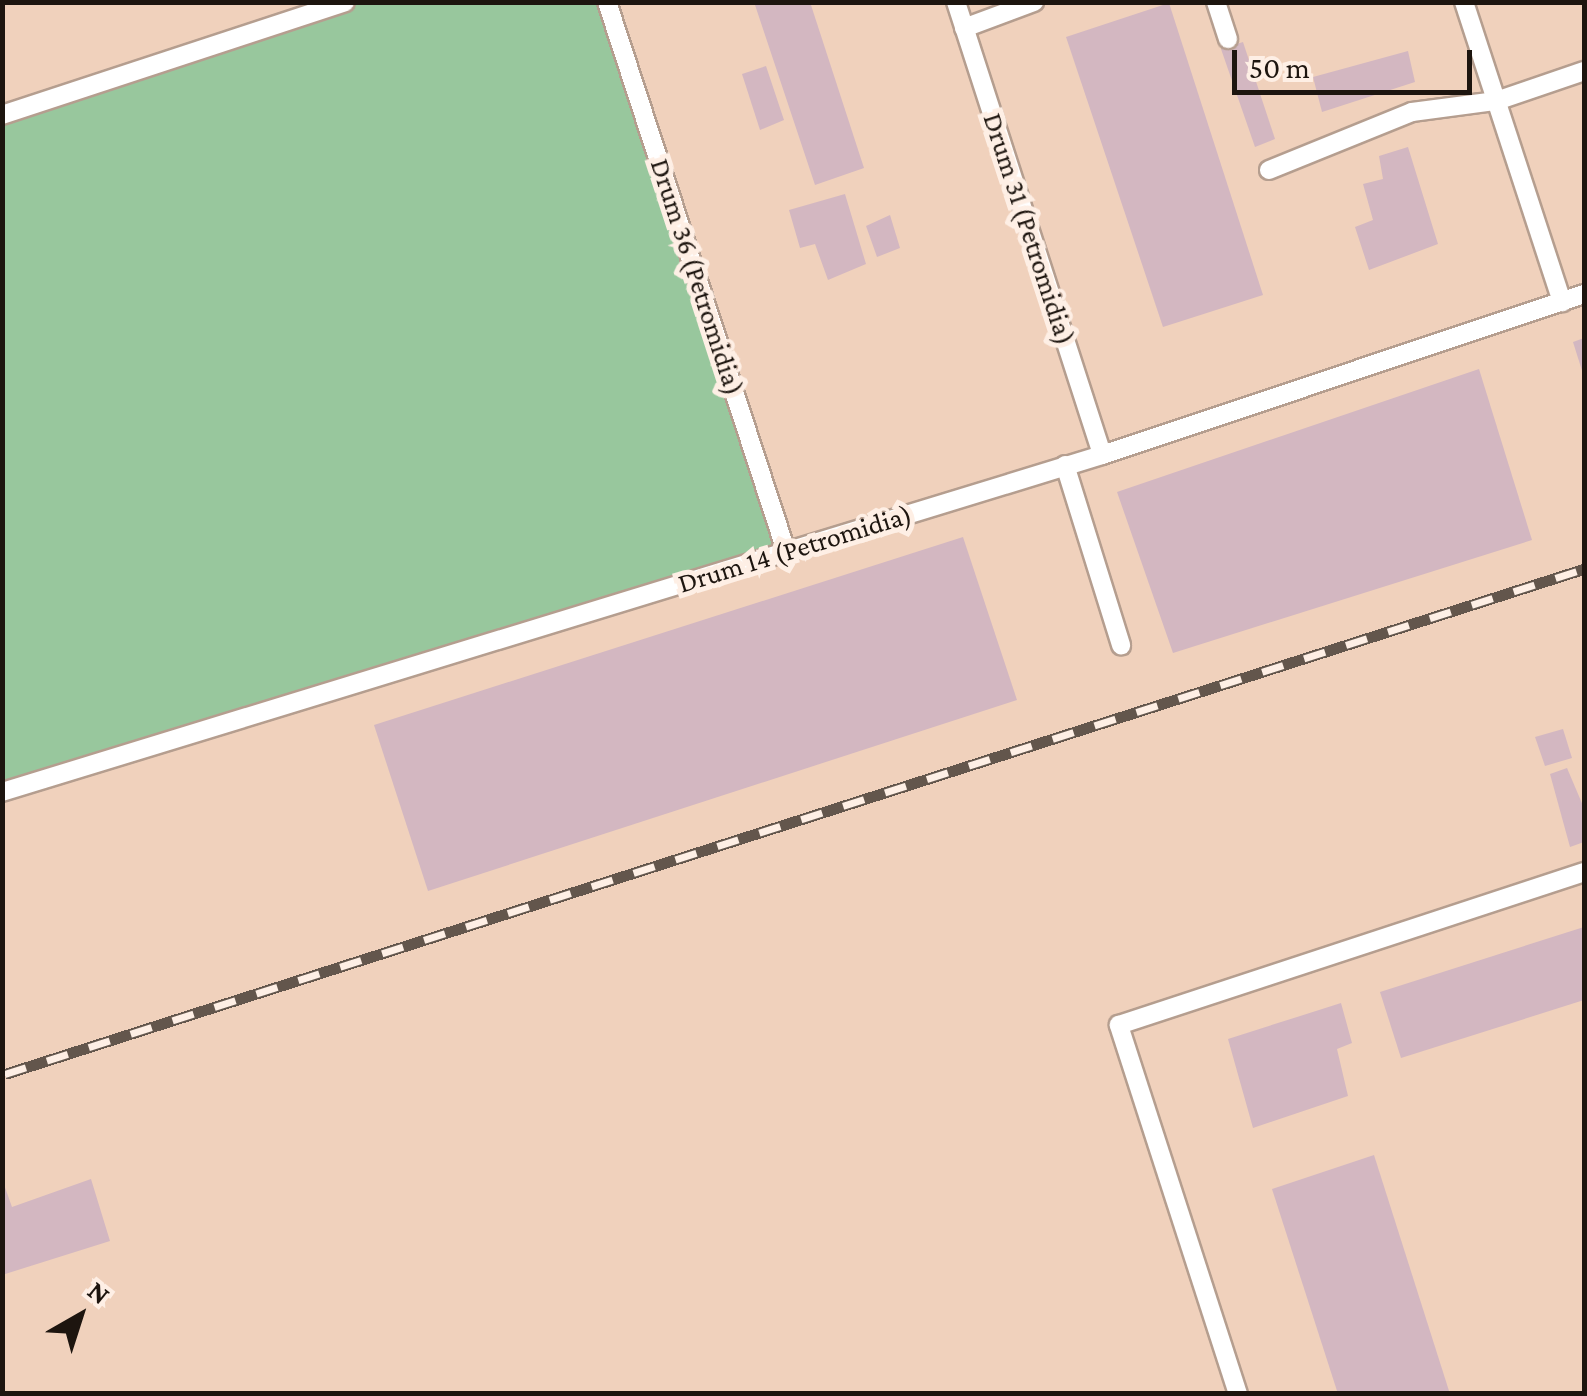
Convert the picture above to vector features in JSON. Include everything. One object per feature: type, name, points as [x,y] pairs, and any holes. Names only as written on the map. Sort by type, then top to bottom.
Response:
[{"type":"lane","points":[[2,115],[345,2]]},
{"type":"lane","name":"Drum 36 (Petromidia)","points":[[607,2],[786,551]]},
{"type":"lane","name":"Drum 31 (Petromidia)","points":[[956,2],[1102,454]]},
{"type":"lane","points":[[964,28],[1034,2]]},
{"type":"lane","points":[[1216,2],[1228,39]]},
{"type":"lane","points":[[1464,2],[1562,302]]},
{"type":"lane","points":[[1270,170],[1412,112],[1496,101],[1584,72]]},
{"type":"lane","name":"Drum 14 (Petromidia)","points":[[2,792],[1065,466],[1584,294]]},
{"type":"lane","points":[[1065,466],[1120,645]]},
{"type":"lane","points":[[1238,1394],[1119,1026],[1584,872]]},
{"type":"shaded area","points":[[3,3],[1584,3],[1584,1393],[3,1394]]},
{"type":"green space","points":[[345,3],[607,3],[786,551],[3,792],[2,115]]},
{"type":"building","points":[[754,2],[810,2],[864,168],[815,185]]},
{"type":"building","points":[[1169,3],[1263,295],[1163,327],[1066,37]]},
{"type":"building","points":[[1243,42],[1275,139],[1255,147],[1221,49]]},
{"type":"building","points":[[1408,51],[1415,82],[1322,112],[1313,77]]},
{"type":"building","points":[[766,66],[784,120],[760,130],[742,74]]},
{"type":"building","points":[[1408,147],[1438,244],[1369,270],[1355,227],[1373,220],[1363,184],[1383,179],[1379,156]]},
{"type":"building","points":[[845,194],[866,264],[828,280],[815,244],[800,248],[789,210]]},
{"type":"building","points":[[890,215],[900,248],[877,257],[866,226]]},
{"type":"building","points":[[1584,338],[1584,377],[1573,342]]},
{"type":"building","points":[[1479,369],[1532,540],[1173,653],[1117,492]]},
{"type":"building","points":[[963,537],[1017,700],[428,891],[374,725]]},
{"type":"building","points":[[1563,729],[1572,758],[1545,766],[1535,737]]},
{"type":"building","points":[[1567,768],[1584,808],[1584,842],[1570,847],[1550,774]]},
{"type":"building","points":[[1584,927],[1584,1000],[1401,1058],[1380,992]]},
{"type":"building","points":[[1341,1003],[1352,1043],[1337,1049],[1348,1096],[1253,1128],[1228,1039]]},
{"type":"building","points":[[1374,1155],[1450,1394],[1338,1394],[1272,1189]]},
{"type":"building","points":[[2,1179],[12,1207],[91,1179],[110,1241],[2,1275]]},
{"type":"railway","points":[[5,1074],[1584,569]]}]
